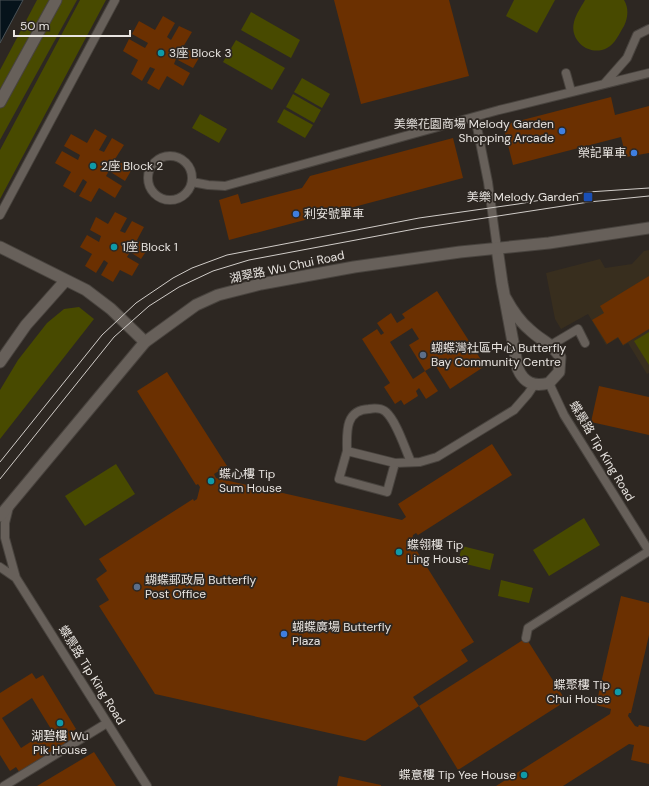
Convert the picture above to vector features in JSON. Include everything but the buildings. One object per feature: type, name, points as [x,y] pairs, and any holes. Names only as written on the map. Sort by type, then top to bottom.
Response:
[{"type":"street","points":[[0,102],[56,0]]},
{"type":"street","name":"湖翠路 Wu Chui Road","points":[[0,516],[145,342],[196,305],[231,292],[261,284],[354,267],[497,248],[548,243],[649,228]]},
{"type":"street","points":[[0,247],[86,290],[112,309],[145,342]]},
{"type":"street","points":[[497,248],[505,297],[518,369],[527,382],[534,385],[549,383],[559,372],[561,365],[560,357],[551,345],[530,331],[520,321],[505,297]]},
{"type":"street","points":[[0,362],[26,325],[66,280]]},
{"type":"lane","points":[[0,215],[116,0]]},
{"type":"lane","points":[[605,83],[627,58],[637,35],[649,29]]},
{"type":"lane","points":[[566,73],[571,91]]},
{"type":"lane","points":[[192,182],[225,186],[571,91],[649,73]]},
{"type":"lane","points":[[475,117],[488,182],[497,248]]},
{"type":"lane","points":[[173,156],[180,158],[190,168],[192,182],[190,189],[184,195],[170,200],[156,196],[151,190],[148,175],[149,169],[159,158],[173,156]]},
{"type":"lane","points":[[551,345],[578,329],[585,343]]},
{"type":"lane","name":"蝶景路 Tip King Road","points":[[549,383],[564,415],[649,551]]},
{"type":"lane","points":[[347,451],[396,464],[429,460],[452,449],[514,410],[534,385]]},
{"type":"lane","points":[[396,464],[387,492],[339,479],[347,451],[347,425],[353,414],[364,409],[377,408],[386,412],[394,424],[411,462]]},
{"type":"lane","name":"蝶景路 Tip King Road","points":[[10,504],[5,523],[5,538],[16,578],[147,786]]},
{"type":"lane","points":[[526,638],[528,628],[649,551]]},
{"type":"lane","name":"蝶景路 Tip King Road","points":[[0,567],[16,578]]},
{"type":"lane","points":[[4,786],[107,723]]},
{"type":"shaded area","points":[[0,0],[23,0],[0,43]]},
{"type":"shaded area","points":[[37,0],[77,0],[0,140],[0,70]]},
{"type":"shaded area","points":[[80,0],[106,0],[0,199],[0,150]]},
{"type":"shaded area","points":[[514,0],[555,0],[537,33],[506,16]]},
{"type":"shaded area","points":[[585,0],[624,0],[626,3],[627,16],[625,23],[615,41],[607,48],[600,50],[588,49],[582,46],[575,35],[573,29],[574,22],[577,13]]},
{"type":"shaded area","points":[[251,12],[300,40],[291,58],[241,30]]},
{"type":"shaded area","points":[[236,40],[285,68],[272,90],[223,62]]},
{"type":"shaded area","points":[[302,78],[330,94],[322,108],[294,92]]},
{"type":"shaded area","points":[[293,94],[321,110],[314,123],[286,107]]},
{"type":"shaded area","points":[[284,109],[313,125],[305,138],[277,122]]},
{"type":"shaded area","points":[[200,114],[227,129],[219,143],[192,128]]},
{"type":"shaded area","points":[[649,250],[649,373],[647,374],[628,343],[623,346],[618,338],[606,345],[588,314],[561,329],[555,319],[546,273],[600,259],[605,268],[632,264],[644,251]]},
{"type":"shaded area","points":[[79,307],[94,319],[0,439],[0,390],[18,360],[47,323],[64,309]]},
{"type":"shaded area","points":[[649,332],[649,365],[634,341]]},
{"type":"shaded area","points":[[116,464],[135,494],[85,526],[65,496]]},
{"type":"shaded area","points":[[584,518],[600,545],[549,576],[533,550]]},
{"type":"shaded area","points":[[462,546],[494,554],[490,570],[458,562]]},
{"type":"shaded area","points":[[501,580],[533,588],[529,603],[498,596]]},
{"type":"tram line","points":[[0,462],[102,335],[136,303],[173,278],[192,268],[227,255],[419,218],[518,204],[588,192],[649,188]]},
{"type":"tram line","points":[[0,479],[114,337],[149,306],[179,287],[213,271],[249,260],[420,228],[589,202],[649,196]]},
{"type":"place","name":"3座 Block 3","points":[[161,53]]},
{"type":"place","name":"美樂花園商場 Melody Garden Shopping Arcade","points":[[562,131]]},
{"type":"place","name":"榮記單車","points":[[634,153]]},
{"type":"place","name":"2座 Block 2","points":[[93,166]]},
{"type":"place","name":"美樂 Melody Garden","points":[[588,197]]},
{"type":"place","name":"利安號單車","points":[[296,214]]},
{"type":"place","name":"1座 Block 1","points":[[114,247]]},
{"type":"place","name":"蝴蝶灣社區中心 Butterfly Bay Community Centre","points":[[423,355]]},
{"type":"place","name":"蝶心樓 Tip Sum House","points":[[211,481]]},
{"type":"place","name":"蝶翎樓 Tip Ling House","points":[[399,552]]},
{"type":"place","name":"蝴蝶郵政局 Butterfly Post Office","points":[[137,587]]},
{"type":"place","name":"蝴蝶廣場 Butterfly Plaza","points":[[284,634]]},
{"type":"place","name":"蝶聚樓 Tip Chui House","points":[[618,692]]},
{"type":"place","name":"湖碧樓 Wu Pik House","points":[[60,723]]},
{"type":"place","name":"蝶意樓 Tip Yee House","points":[[524,775]]}]
